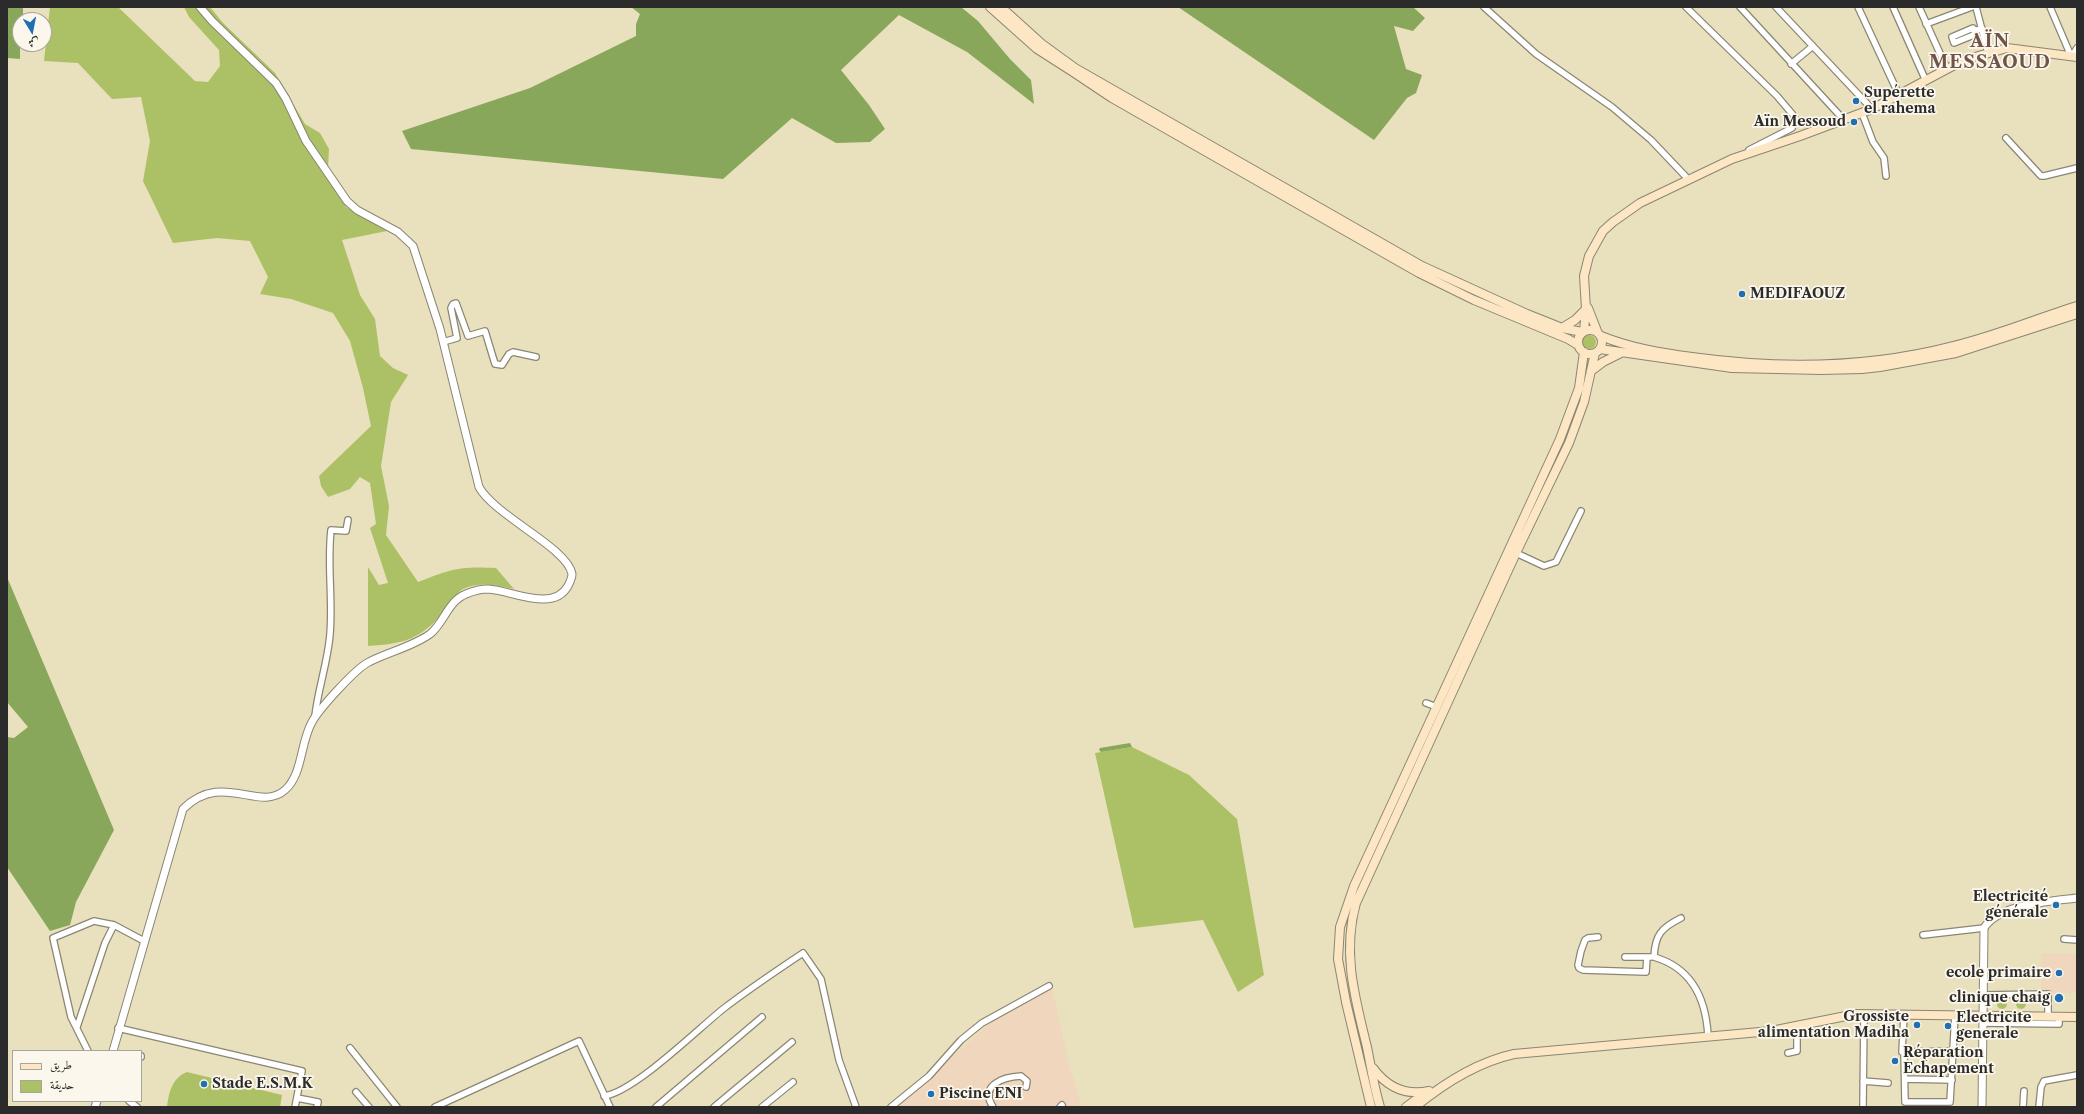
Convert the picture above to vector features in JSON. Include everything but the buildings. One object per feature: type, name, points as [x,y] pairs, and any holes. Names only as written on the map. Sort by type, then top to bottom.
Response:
[{"type":"main road","points":[[990,7],[1037,48],[1112,98],[1419,273],[1474,300],[1568,339],[1581,349],[1623,352],[1732,368],[1821,370],[1880,367],[1968,350],[2077,314]]},
{"type":"main road","points":[[1001,7],[1042,44],[1075,68],[1422,266],[1476,293],[1562,328],[1583,332]]},
{"type":"main road","points":[[1583,332],[1586,307],[1583,286],[1585,268],[1593,247],[1604,231],[1613,222],[1640,203],[1732,160],[1872,109],[1964,60],[2007,48],[2073,56]]},
{"type":"main road","points":[[1371,1107],[1340,971],[1338,948],[1340,927],[1352,891],[1560,439],[1579,388],[1581,349],[1578,338],[1583,332],[1590,329],[1619,344],[1644,350],[1731,362],[1801,365],[1861,362],[1954,346],[2077,306]]},
{"type":"main road","points":[[1562,328],[1575,320],[1586,307]]},
{"type":"main road","points":[[1380,1107],[1350,972],[1349,939],[1353,912],[1362,887],[1428,748],[1516,553],[1571,436],[1584,402],[1591,371],[1602,343],[1586,307]]},
{"type":"main road","points":[[1591,371],[1609,358],[1623,352]]},
{"type":"main road","points":[[1406,1107],[1429,1091],[1488,1057],[1511,1049],[1708,1034],[1771,1031],[1797,1025],[1864,1014],[1955,1014],[1983,1019],[2077,1017]]},
{"type":"main road","points":[[1415,1107],[1462,1075],[1490,1061],[1508,1055],[1708,1034]]},
{"type":"main road","points":[[1371,1066],[1383,1080],[1396,1089],[1412,1092],[1429,1091]]},
{"type":"street","points":[[112,1050],[183,809],[192,800],[202,795],[215,792],[226,791],[253,796],[269,797],[283,792],[290,785],[306,734],[315,718],[359,668],[432,633],[456,599],[464,594],[474,590],[486,589],[550,599],[566,590],[571,582],[572,574],[568,565],[561,557],[523,526],[498,509],[484,495],[479,487],[443,342],[420,262],[413,246],[398,232],[357,210],[347,201],[306,141],[286,99],[276,83],[212,21],[200,7]]},
{"type":"street","points":[[1484,7],[1536,54],[1612,107],[1651,140],[1689,180]]},
{"type":"street","points":[[1686,7],[1777,96],[1796,120],[1792,128],[1732,160]]},
{"type":"street","points":[[1740,7],[1844,120]]},
{"type":"street","points":[[1776,7],[1872,109]]},
{"type":"street","points":[[1858,7],[1899,95]]},
{"type":"street","points":[[1893,7],[1926,81]]},
{"type":"street","points":[[1919,7],[1947,69]]},
{"type":"street","points":[[1926,24],[1972,7]]},
{"type":"street","points":[[1976,7],[1988,53]]},
{"type":"street","points":[[2050,7],[2073,56]]},
{"type":"street","points":[[1974,30],[1982,28]]},
{"type":"street","points":[[1791,64],[1813,46]]},
{"type":"street","points":[[2073,56],[2077,48]]},
{"type":"street","points":[[1862,113],[1873,142],[1884,158],[1886,176]]},
{"type":"street","points":[[2006,138],[2041,176],[2077,168]]},
{"type":"street","points":[[443,342],[457,338],[451,308],[453,304],[456,303],[468,336],[485,330],[495,364],[502,364],[507,356],[513,352],[536,357]]},
{"type":"street","points":[[1516,553],[1544,566],[1556,562],[1581,511]]},
{"type":"street","points":[[315,718],[330,637],[331,613],[329,570],[331,530],[346,531],[348,520]]},
{"type":"street","points":[[1426,703],[1437,707]]},
{"type":"street","points":[[1923,935],[1984,928],[1994,918],[2026,906],[2044,901],[2077,898]]},
{"type":"street","points":[[1654,957],[1656,938],[1670,924],[1681,918]]},
{"type":"street","points":[[88,1050],[71,1016],[64,994],[53,938],[94,921],[114,925],[144,941]]},
{"type":"street","points":[[77,1027],[105,943],[114,925]]},
{"type":"street","points":[[1982,1107],[1982,995],[1984,928]]},
{"type":"street","points":[[1598,937],[1588,938],[1583,945],[1578,965],[1579,968],[1583,970],[1646,972],[1647,957]]},
{"type":"street","points":[[2064,939],[2077,940]]},
{"type":"street","points":[[604,1096],[613,1095],[652,1069],[722,1010],[803,953],[821,979],[839,1060],[856,1107]]},
{"type":"street","points":[[1625,957],[1654,957],[1667,961],[1674,966],[1696,987],[1706,1011],[1708,1034]]},
{"type":"street","points":[[891,1107],[929,1076],[961,1040],[982,1023],[1049,986]]},
{"type":"street","points":[[1982,995],[2048,994],[2048,1017]]},
{"type":"street","points":[[1863,1107],[1862,1081],[1864,1014]]},
{"type":"street","points":[[1904,1015],[1902,1052],[1904,1052],[1905,1102],[1950,1105],[1955,1014]]},
{"type":"street","points":[[656,1107],[762,1017]]},
{"type":"street","points":[[1983,1019],[2059,1024],[2059,1017]]},
{"type":"street","points":[[1788,1053],[1798,1051],[1797,1025]]},
{"type":"street","points":[[118,1028],[302,1071],[295,1107]]},
{"type":"street","points":[[435,1107],[580,1041],[610,1107]]},
{"type":"street","points":[[714,1107],[792,1042]]},
{"type":"street","points":[[350,1048],[397,1107]]},
{"type":"street","points":[[1904,1052],[1954,1051]]},
{"type":"street","points":[[2039,1107],[2041,1087],[2044,1081],[2077,1075]]},
{"type":"street","points":[[993,1107],[990,1102],[990,1090],[993,1083],[1002,1079],[1021,1076],[1027,1081],[1026,1087]]},
{"type":"street","points":[[1905,1079],[1952,1080]]},
{"type":"street","points":[[1862,1081],[1888,1083]]},
{"type":"street","points":[[762,1107],[793,1082]]},
{"type":"street","points":[[2023,1107],[2024,1091]]},
{"type":"street","points":[[356,1092],[368,1106]]},
{"type":"street","points":[[297,1098],[318,1102],[317,1107]]},
{"type":"shaded area","name":"ecole primaire","points":[[2042,953],[2077,954],[2077,993],[2041,993]]},
{"type":"shaded area","points":[[1052,987],[1068,1061],[1081,1105],[1079,1107],[897,1107],[989,1024]]},
{"type":"green space","points":[[7,7],[23,7],[23,12],[12,12],[12,52],[20,52],[20,59],[7,58]]},
{"type":"green space","points":[[50,7],[118,7],[195,81],[208,82],[220,66],[219,50],[189,17],[184,7],[210,7],[223,23],[275,73],[305,124],[320,133],[329,149],[328,168],[346,207],[387,231],[342,240],[360,295],[375,319],[380,356],[393,368],[408,375],[391,402],[381,466],[389,506],[386,535],[418,582],[456,569],[496,568],[514,589],[482,584],[463,589],[458,593],[437,620],[420,634],[392,644],[368,646],[368,567],[379,585],[388,583],[370,528],[376,524],[370,483],[360,477],[350,489],[328,497],[321,486],[319,476],[371,426],[363,388],[350,341],[333,313],[291,299],[260,294],[268,277],[250,241],[217,238],[173,243],[143,181],[150,141],[141,97],[112,99],[78,63],[44,61],[45,52],[52,52],[52,12],[49,12]]},
{"type":"green space","points":[[631,7],[961,7],[978,21],[1010,59],[1031,80],[1034,104],[967,52],[899,15],[841,70],[869,105],[885,129],[870,142],[836,143],[792,118],[723,179],[411,149],[402,131],[530,88],[636,36],[636,24],[640,14]]},
{"type":"green space","points":[[1178,7],[1413,7],[1425,18],[1413,31],[1394,26],[1406,69],[1422,75],[1416,93],[1407,98],[1374,140]]},
{"type":"green space","points":[[1586,335],[1592,335],[1596,339],[1596,345],[1592,349],[1586,349],[1582,345],[1582,339]]},
{"type":"green space","points":[[7,577],[114,830],[76,902],[70,925],[50,931],[7,867],[7,737],[14,738],[28,727],[7,702]]},
{"type":"green space","points":[[1130,743],[1132,747],[1101,752],[1099,750],[1100,748]]},
{"type":"green space","points":[[1132,747],[1189,775],[1237,819],[1264,975],[1238,992],[1203,920],[1134,928],[1095,753]]},
{"type":"green space","points":[[2000,999],[2004,999],[2006,1000],[2006,1008],[2000,1009],[1997,1006],[1997,1002]]},
{"type":"green space","points":[[2019,999],[2023,999],[2025,1000],[2025,1008],[2019,1009],[2016,1006],[2016,1002]]},
{"type":"green space","name":"Stade E.S.M.K","points":[[187,1072],[282,1095],[280,1107],[167,1107],[172,1086],[178,1078]]},
{"type":"place","name":"Supérette el rahema","points":[[1856,101]]},
{"type":"place","name":"Aïn Messoud","points":[[1854,122]]},
{"type":"place","name":"MEDIFAOUZ","points":[[1742,294]]},
{"type":"place","name":"Electricité générale","points":[[2056,905]]},
{"type":"place","name":"ecole primaire","points":[[2059,973]]},
{"type":"place","name":"clinique chaig","points":[[2059,998]]},
{"type":"place","name":"Grossiste alimentation Madiha","points":[[1917,1025]]},
{"type":"place","name":"Electricite generale","points":[[1948,1026]]},
{"type":"place","name":"Réparation Echapement","points":[[1895,1061]]},
{"type":"place","name":"Stade E.S.M.K","points":[[204,1084]]},
{"type":"place","name":"Piscine ENI","points":[[931,1094]]},
{"type":"district","name":"AÏN MESSAOUD","points":[[1990,52]]}]
